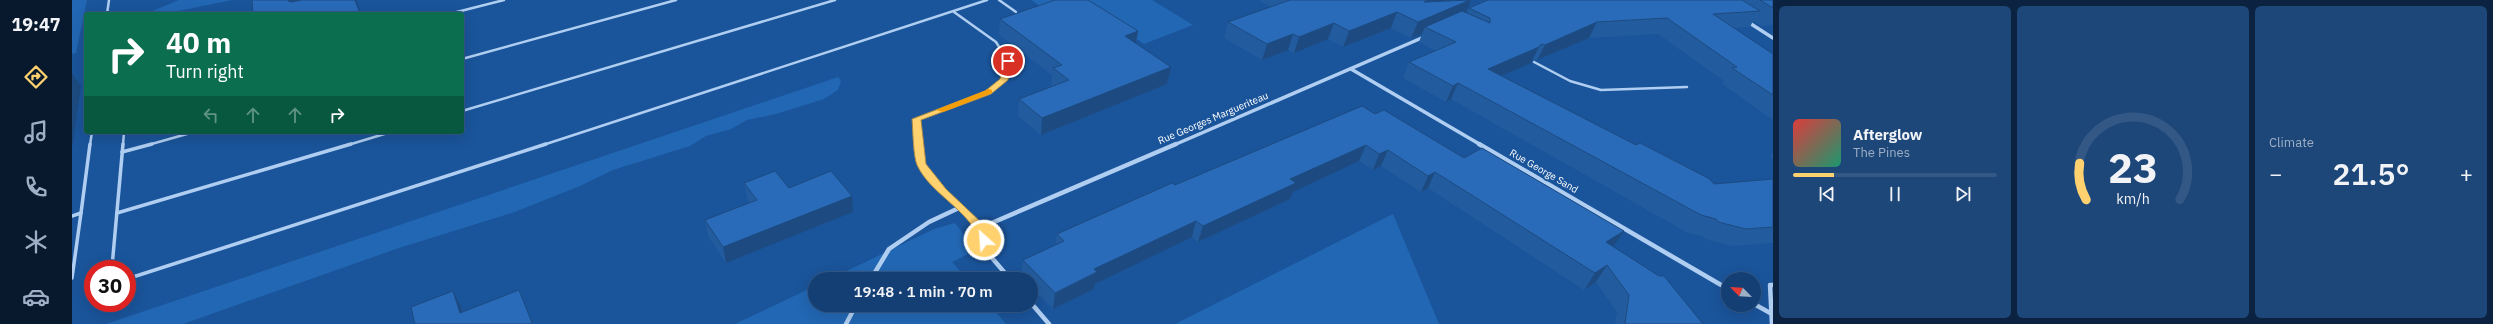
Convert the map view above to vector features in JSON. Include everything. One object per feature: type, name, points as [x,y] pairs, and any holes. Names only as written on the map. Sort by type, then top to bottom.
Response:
[{"type":"street","points":[[1744,19],[1773,38]]},
{"type":"street","name":"Rue Georges Margueriteau","points":[[980,228],[1428,35]]},
{"type":"street","name":"Rue George Sand","points":[[1351,69],[1721,285]]},
{"type":"street","points":[[918,136],[921,164],[943,191],[961,207],[980,228],[987,252],[1004,272]]},
{"type":"street","points":[[875,272],[889,249],[929,222],[961,207]]},
{"type":"street","points":[[1772,324],[1770,285],[1773,285]]},
{"type":"street","points":[[1761,308],[1772,314]]},
{"type":"street","points":[[1038,311],[1049,324]]},
{"type":"street","points":[[846,324],[852,312]]},
{"type":"lane","points":[[107,12],[109,0]]},
{"type":"lane","points":[[457,12],[504,0]]},
{"type":"lane","points":[[464,58],[676,0]]},
{"type":"lane","points":[[464,110],[835,0]]},
{"type":"lane","points":[[136,275],[954,12],[987,0]]},
{"type":"lane","points":[[999,0],[1016,12]]},
{"type":"lane","points":[[918,136],[917,119],[988,92],[1004,80],[1008,61],[996,42],[954,12]]},
{"type":"lane","points":[[1534,62],[1570,81],[1601,90],[1687,87]]},
{"type":"lane","points":[[72,278],[92,134]]},
{"type":"lane","points":[[113,260],[124,134]]},
{"type":"lane","points":[[122,152],[187,134]]},
{"type":"lane","points":[[117,213],[384,134]]},
{"type":"lane","points":[[72,216],[81,213]]},
{"type":"shaded area","points":[[72,0],[87,0],[76,53],[72,54]]},
{"type":"shaded area","points":[[179,0],[232,0],[174,12],[150,12]]},
{"type":"shaded area","points":[[1031,0],[1152,0],[1193,25],[1144,44],[1081,2],[1044,9]]},
{"type":"shaded area","points":[[838,77],[841,81],[838,90],[824,99],[776,114],[747,120],[731,129],[706,136],[690,146],[613,170],[580,186],[512,213],[399,248],[183,324],[106,324]]},
{"type":"shaded area","points":[[1393,214],[1439,324],[1175,324]]},
{"type":"shaded area","points":[[955,223],[976,250],[952,262],[961,272],[845,272],[934,229]]},
{"type":"shaded area","points":[[808,289],[808,312],[996,312],[1006,324],[735,324]]},
{"type":"building","points":[[252,0],[289,0],[288,1],[292,2],[302,0],[355,0],[359,11],[355,12],[253,12]]},
{"type":"building","points":[[1055,0],[1088,0],[1138,31],[1125,36],[1171,67],[1042,118],[1019,99],[1069,80],[1053,68],[1062,65],[1000,19]]},
{"type":"building","points":[[1290,0],[1428,0],[1424,2],[1470,0],[1418,22],[1397,12],[1349,31],[1334,23],[1299,37],[1293,34],[1267,44],[1228,22]]},
{"type":"building","points":[[1488,0],[1742,0],[1760,11],[1713,14],[1773,54],[1773,95],[1732,68],[1737,67],[1667,18],[1597,22],[1545,45],[1541,44],[1539,47],[1488,69],[1636,145],[1640,143],[1708,178],[1714,184],[1773,179],[1773,227],[1746,229],[1718,222],[1716,219],[1701,215],[1458,83],[1453,86],[1409,62],[1456,42],[1425,27],[1462,11],[1490,23],[1490,18],[1469,8]]},
{"type":"building","points":[[1760,0],[1773,0],[1773,8]]},
{"type":"building","points":[[1362,106],[1375,114],[1384,110],[1464,158],[1482,148],[1624,231],[1606,242],[1659,276],[1664,276],[1703,324],[1625,324],[1629,295],[1607,265],[1595,273],[1435,172],[1428,176],[1388,150],[1379,154],[1366,145],[1290,179],[1296,183],[1203,226],[1196,221],[1094,269],[1097,272],[1055,293],[1038,275],[1038,272],[1035,272],[1023,260],[1064,241],[1057,234],[1172,183],[1175,185]]},
{"type":"building","points":[[775,171],[789,188],[831,171],[852,196],[723,247],[705,220],[757,200],[744,183]]},
{"type":"building","points":[[519,290],[532,323],[415,324],[411,307],[453,291],[460,313]]},
{"type":"slow traffic","points":[[940,110],[989,91]]},
{"type":"route","points":[[984,240],[980,228],[961,207],[943,191],[921,164],[917,119],[988,92],[1004,80],[1008,61]]}]
